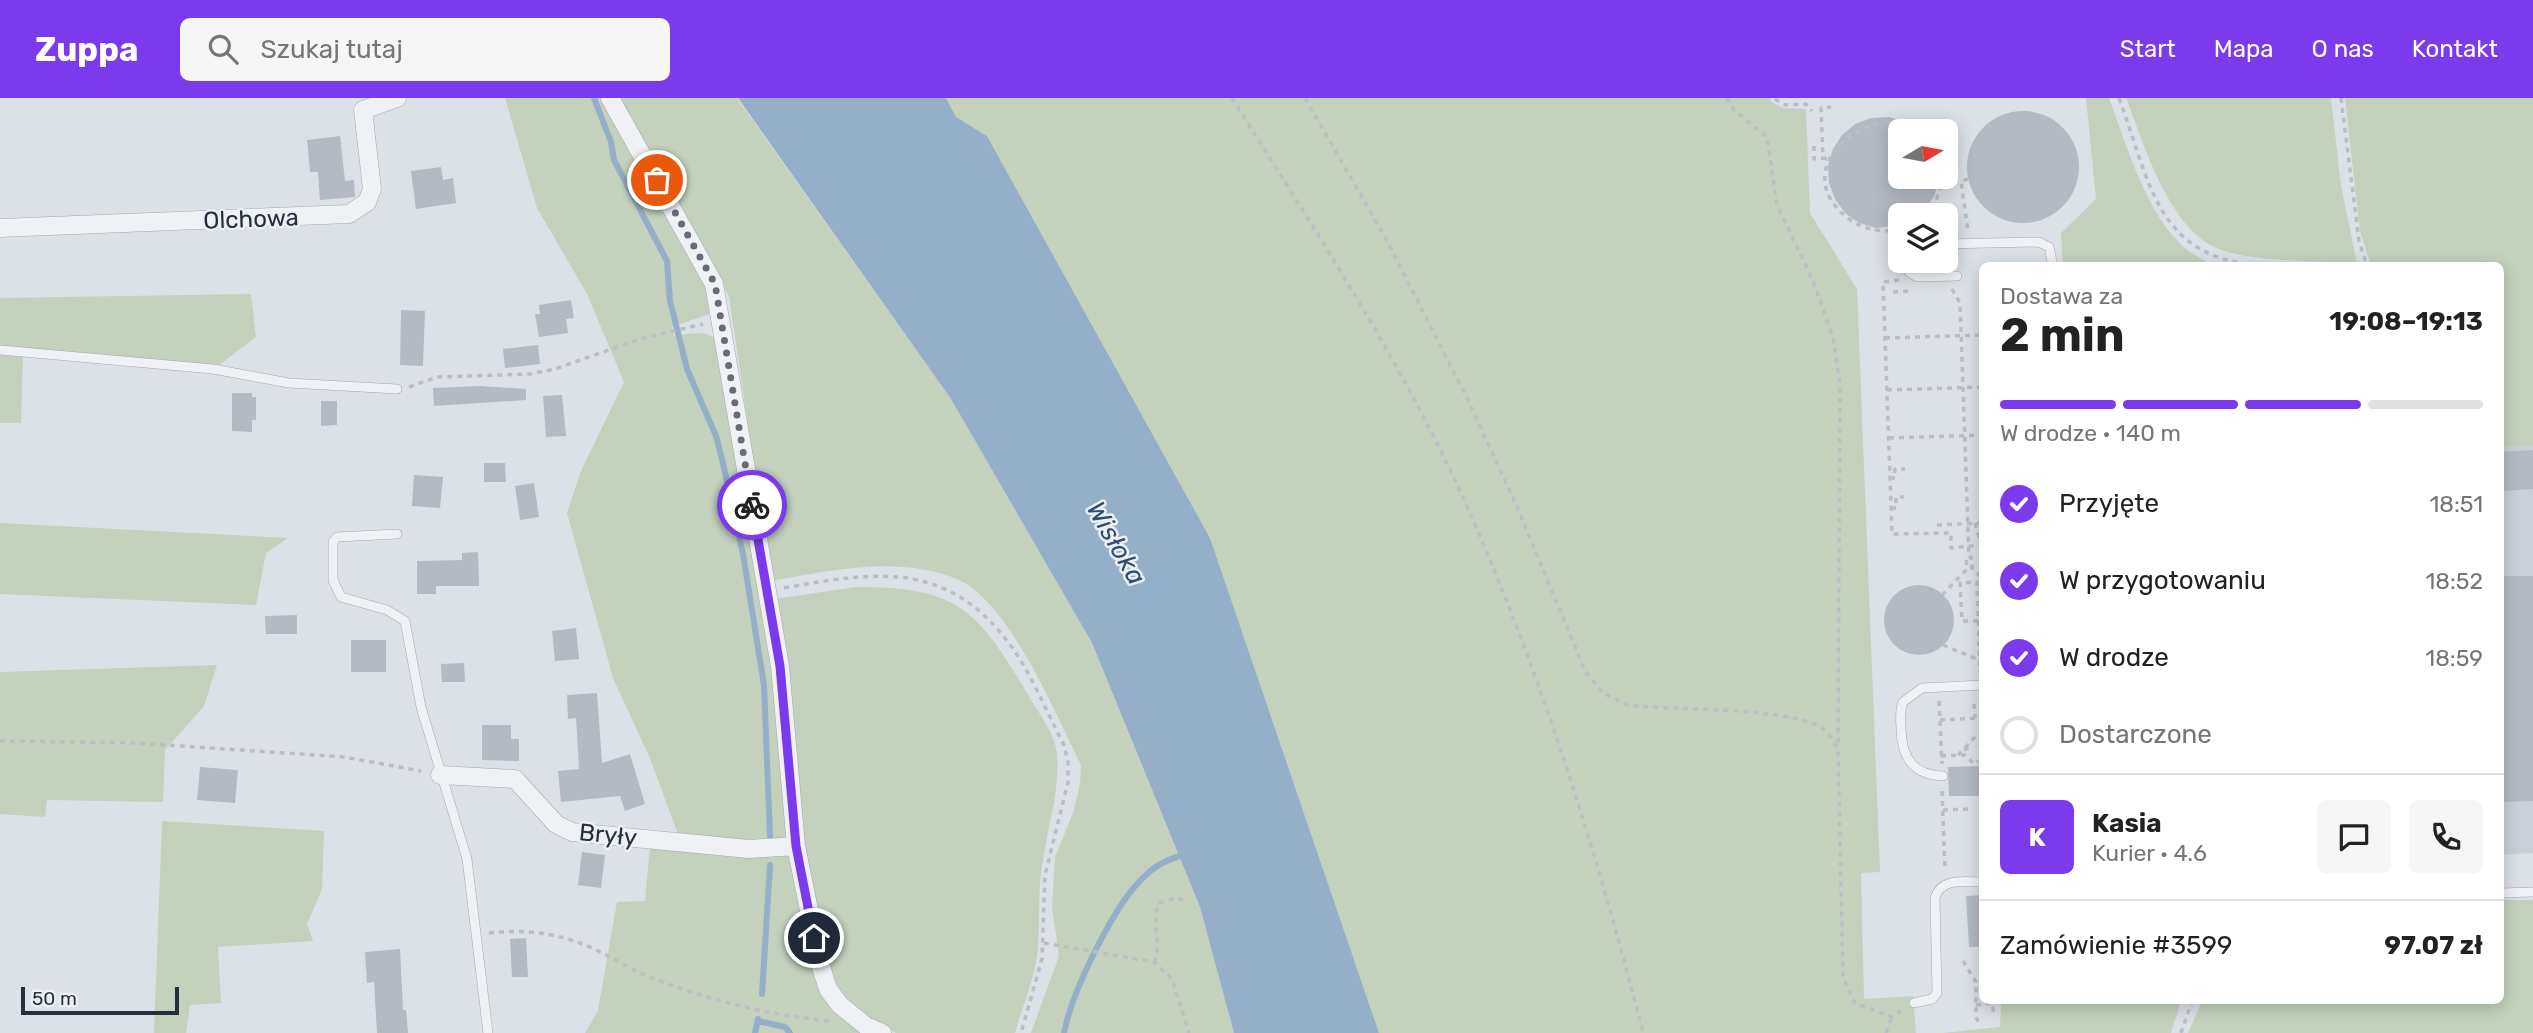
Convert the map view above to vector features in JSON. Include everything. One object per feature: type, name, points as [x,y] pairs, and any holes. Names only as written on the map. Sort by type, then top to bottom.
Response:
[{"type":"street","name":"Olchowa","points":[[0,228],[349,214],[368,202],[372,189],[362,104],[397,98]]},
{"type":"street","points":[[610,98],[715,284],[780,666],[796,846],[820,964],[828,989],[860,1021],[882,1033]]},
{"type":"street","name":"Bryły","points":[[440,775],[515,779],[556,824],[572,832],[749,849],[796,846]]},
{"type":"lane","points":[[1958,244],[2039,242],[2049,247],[2052,262]]},
{"type":"lane","points":[[1911,273],[1917,277],[1957,276]]},
{"type":"lane","points":[[0,350],[213,369],[289,383],[397,389]]},
{"type":"lane","points":[[397,534],[337,537],[333,542],[333,580],[341,597],[387,610],[405,621],[421,707],[467,859],[488,1033]]},
{"type":"lane","points":[[1943,776],[1918,770],[1906,760],[1901,744],[1901,707],[1906,698],[1922,688],[1979,682]]},
{"type":"lane","points":[[1914,1003],[1932,999],[1937,993],[1935,898],[1938,890],[1949,883],[1979,882]]},
{"type":"lane","points":[[2504,893],[2533,892]]},
{"type":"path","points":[[1232,98],[1351,287],[1424,420],[1468,509],[1544,695],[1643,1033]]},
{"type":"path","points":[[1305,98],[1385,237],[1466,396],[1518,509],[1564,624],[1594,684],[1614,700],[1629,705],[1782,715],[1809,722],[1826,730],[1838,750]]},
{"type":"path","points":[[1727,98],[1734,110],[1767,137],[1777,205],[1813,281],[1833,337],[1840,385],[1838,750],[1843,977],[1855,1003],[1892,1017]]},
{"type":"path","points":[[2119,98],[2152,192],[2168,223],[2188,242],[2214,258],[2240,262]]},
{"type":"path","points":[[2341,98],[2359,241],[2366,262]]},
{"type":"path","points":[[1774,99],[1785,105],[1806,104],[1812,109],[1831,107]]},
{"type":"path","points":[[1821,107],[1827,188],[1841,213],[1866,228],[1888,229]]},
{"type":"path","points":[[1901,116],[1906,119]]},
{"type":"path","points":[[1825,159],[1833,143]]},
{"type":"path","points":[[1814,146],[1814,159],[1825,159]]},
{"type":"path","points":[[1968,179],[1961,181],[1968,235]]},
{"type":"path","points":[[1895,282],[1883,282],[1892,534],[1951,533]]},
{"type":"path","points":[[1952,292],[1960,303],[1969,558],[1971,557],[1972,568],[1979,575]]},
{"type":"path","points":[[397,389],[423,385],[437,377],[530,374],[555,369],[666,332],[687,328]]},
{"type":"path","points":[[1885,338],[1979,335]]},
{"type":"path","points":[[1887,390],[1979,387]]},
{"type":"path","points":[[1889,438],[1979,435]]},
{"type":"path","points":[[1890,478],[1895,478],[1895,469],[1905,468]]},
{"type":"path","points":[[1891,508],[1896,508],[1896,497],[1904,497]]},
{"type":"path","points":[[1937,524],[1979,524]]},
{"type":"path","points":[[1975,524],[1979,536]]},
{"type":"path","points":[[1951,525],[1951,548],[1979,545]]},
{"type":"path","points":[[1942,594],[1966,569],[1966,558],[1969,558]]},
{"type":"path","points":[[767,592],[870,576],[925,581],[962,597],[986,617],[1012,647],[1064,745],[1068,762],[1068,782],[1045,874],[1042,923],[1044,943],[1021,1033]]},
{"type":"path","points":[[1978,621],[1962,621],[1960,583],[1977,582],[1979,633]]},
{"type":"path","points":[[1943,645],[1979,657]]},
{"type":"path","points":[[1939,691],[1941,757],[1965,755],[1974,764],[1978,761]]},
{"type":"path","points":[[1974,704],[1975,718]]},
{"type":"path","points":[[1940,720],[1979,718]]},
{"type":"path","points":[[1958,755],[1974,738],[1979,743]]},
{"type":"path","points":[[0,741],[136,743],[344,757],[440,775]]},
{"type":"path","points":[[1962,751],[1973,746]]},
{"type":"path","points":[[1942,799],[1945,871]]},
{"type":"path","points":[[1943,810],[1968,809]]},
{"type":"path","points":[[1154,962],[1158,953],[1155,913],[1159,903],[1176,898],[1187,901]]},
{"type":"path","points":[[477,934],[530,931],[551,935],[593,948],[646,975],[736,1004],[806,1018],[860,1021]]},
{"type":"path","points":[[1044,943],[1154,962],[1171,979],[1189,1033]]},
{"type":"path","points":[[1963,961],[1976,982],[1976,1005],[1980,1025]]},
{"type":"path","points":[[1886,1033],[1892,1017],[1914,1003]]},
{"type":"path","points":[[1976,1005],[1984,1004]]},
{"type":"path","points":[[1992,1004],[1994,1015]]},
{"type":"path","points":[[2181,1033],[2191,1004]]},
{"type":"shaded area","points":[[2533,446],[2533,853],[2504,855],[2504,448]]},
{"type":"green space","points":[[505,98],[604,98],[712,296],[709,314],[672,327],[674,336],[703,334],[718,341],[776,681],[787,832],[783,838],[737,840],[678,834],[649,756],[613,678],[567,513],[581,471],[624,382],[587,294],[537,208]]},
{"type":"green space","points":[[618,98],[737,98],[951,399],[1092,643],[1200,907],[1234,1033],[1031,1033],[1059,956],[1052,907],[1055,857],[1073,813],[1080,784],[1081,765],[1044,690],[1012,634],[995,610],[976,591],[957,579],[935,572],[888,566],[840,569],[771,581],[729,296]]},
{"type":"green space","points":[[946,98],[1771,98],[1770,101],[1783,108],[1806,109],[1810,213],[1857,289],[1880,872],[1861,873],[1864,999],[1913,996],[1916,1033],[1379,1033],[1210,538],[987,136],[956,117]]},
{"type":"green space","points":[[2086,98],[2109,98],[2130,157],[2159,218],[2185,248],[2206,262],[2063,262],[2061,233],[2096,199]]},
{"type":"green space","points":[[2126,98],[2331,98],[2341,186],[2357,262],[2286,260],[2219,249],[2201,239],[2186,224],[2160,184]]},
{"type":"green space","points":[[2345,98],[2533,98],[2533,446],[2504,448],[2504,262],[2370,262],[2360,231]]},
{"type":"green space","points":[[251,294],[256,337],[219,365],[0,347],[0,298]]},
{"type":"green space","points":[[0,355],[23,357],[21,423],[0,423]]},
{"type":"green space","points":[[0,523],[288,538],[266,553],[256,605],[0,594]]},
{"type":"green space","points":[[856,587],[919,592],[942,598],[961,608],[994,641],[1041,715],[1056,747],[1057,783],[1041,877],[1037,956],[1015,1033],[896,1033],[848,1005],[835,987],[809,889],[775,599]]},
{"type":"green space","points":[[217,665],[204,706],[165,750],[163,802],[47,800],[45,817],[0,814],[0,672]]},
{"type":"green space","points":[[162,821],[324,831],[322,889],[307,924],[313,941],[218,947],[221,1003],[190,1005],[186,1033],[154,1033]]},
{"type":"green space","points":[[650,847],[778,853],[789,856],[794,867],[817,981],[871,1033],[585,1033],[598,1010],[617,902],[645,901]]},
{"type":"green space","points":[[2504,900],[2533,900],[2533,1033],[2188,1033],[2201,1004],[2504,1004]]},
{"type":"green space","points":[[2001,1004],[2180,1004],[2171,1033],[1943,1033],[2000,1027]]},
{"type":"water","name":"Wisłoka","points":[[738,98],[946,98],[956,117],[987,136],[1210,538],[1379,1033],[1234,1033],[1200,907],[1092,643],[951,399]]},
{"type":"building","points":[[2023,111],[2045,115],[2063,127],[2075,145],[2079,167],[2075,189],[2063,207],[2045,219],[2023,223],[2001,219],[1983,207],[1971,189],[1967,167],[1971,145],[1983,127],[2001,115]]},
{"type":"building","points":[[1871,118],[1896,119],[1888,119],[1888,189],[1936,189],[1929,203],[1888,203],[1888,226],[1876,228],[1859,223],[1845,213],[1835,199],[1829,183],[1828,166],[1833,149],[1842,135],[1855,124]]},
{"type":"building","points":[[340,136],[345,181],[354,180],[355,197],[320,200],[318,172],[310,172],[307,140]]},
{"type":"building","points":[[441,167],[443,180],[453,178],[456,203],[416,209],[411,171]]},
{"type":"building","points":[[571,300],[574,318],[566,319],[568,333],[539,337],[535,314],[540,314],[539,305]]},
{"type":"building","points":[[401,310],[425,311],[423,366],[400,365]]},
{"type":"building","points":[[538,345],[540,364],[505,368],[503,349]]},
{"type":"building","points":[[480,386],[526,389],[526,400],[434,406],[433,388]]},
{"type":"building","points":[[232,393],[252,393],[252,397],[256,397],[256,420],[252,420],[252,432],[232,431]]},
{"type":"building","points":[[562,395],[566,436],[546,437],[543,396]]},
{"type":"building","points":[[321,401],[337,401],[337,425],[321,426]]},
{"type":"building","points":[[2533,450],[2533,489],[2504,491],[2504,452]]},
{"type":"building","points":[[484,463],[505,463],[506,482],[484,482]]},
{"type":"building","points":[[414,475],[443,477],[440,508],[412,506]]},
{"type":"building","points":[[534,483],[539,517],[520,520],[515,486]]},
{"type":"building","points":[[478,552],[479,586],[436,586],[436,594],[417,594],[417,561],[462,560],[462,553]]},
{"type":"building","points":[[2504,576],[2533,576],[2533,801],[2504,802]]},
{"type":"building","points":[[1919,585],[1944,595],[1954,620],[1944,645],[1919,655],[1894,645],[1884,620],[1894,595]]},
{"type":"building","points":[[297,615],[297,634],[266,634],[265,616]]},
{"type":"building","points":[[576,628],[579,659],[555,661],[552,631]]},
{"type":"building","points":[[351,640],[386,640],[386,672],[351,672]]},
{"type":"building","points":[[464,663],[465,682],[442,682],[441,664]]},
{"type":"building","points":[[597,693],[602,763],[630,754],[645,804],[625,811],[620,796],[561,802],[558,771],[579,769],[576,718],[568,719],[567,695]]},
{"type":"building","points":[[482,725],[511,725],[511,739],[519,739],[519,761],[482,760]]},
{"type":"building","points":[[1979,766],[1979,796],[1949,796],[1948,767]]},
{"type":"building","points":[[200,767],[238,770],[235,803],[197,800]]},
{"type":"building","points":[[582,852],[605,855],[601,888],[578,885]]},
{"type":"building","points":[[1979,895],[1979,947],[1969,947],[1966,896]]},
{"type":"building","points":[[526,938],[528,977],[512,977],[510,939]]},
{"type":"building","points":[[400,949],[403,1010],[406,1010],[408,1033],[377,1033],[374,982],[367,983],[365,952]]},
{"type":"waterway","points":[[594,98],[611,142],[614,160],[667,261],[670,301],[687,369],[716,436],[722,459],[743,554],[764,685],[770,836]]},
{"type":"waterway","points":[[1064,1033],[1085,972],[1122,904],[1151,870],[1186,854]]},
{"type":"waterway","points":[[762,994],[770,865]]},
{"type":"waterway","points":[[755,1033],[758,1019]]},
{"type":"waterway","points":[[758,1021],[785,1027],[790,1033]]},
{"type":"way so far","points":[[657,180],[715,284],[752,505]]},
{"type":"route","points":[[752,505],[780,666],[796,846],[814,938]]}]
